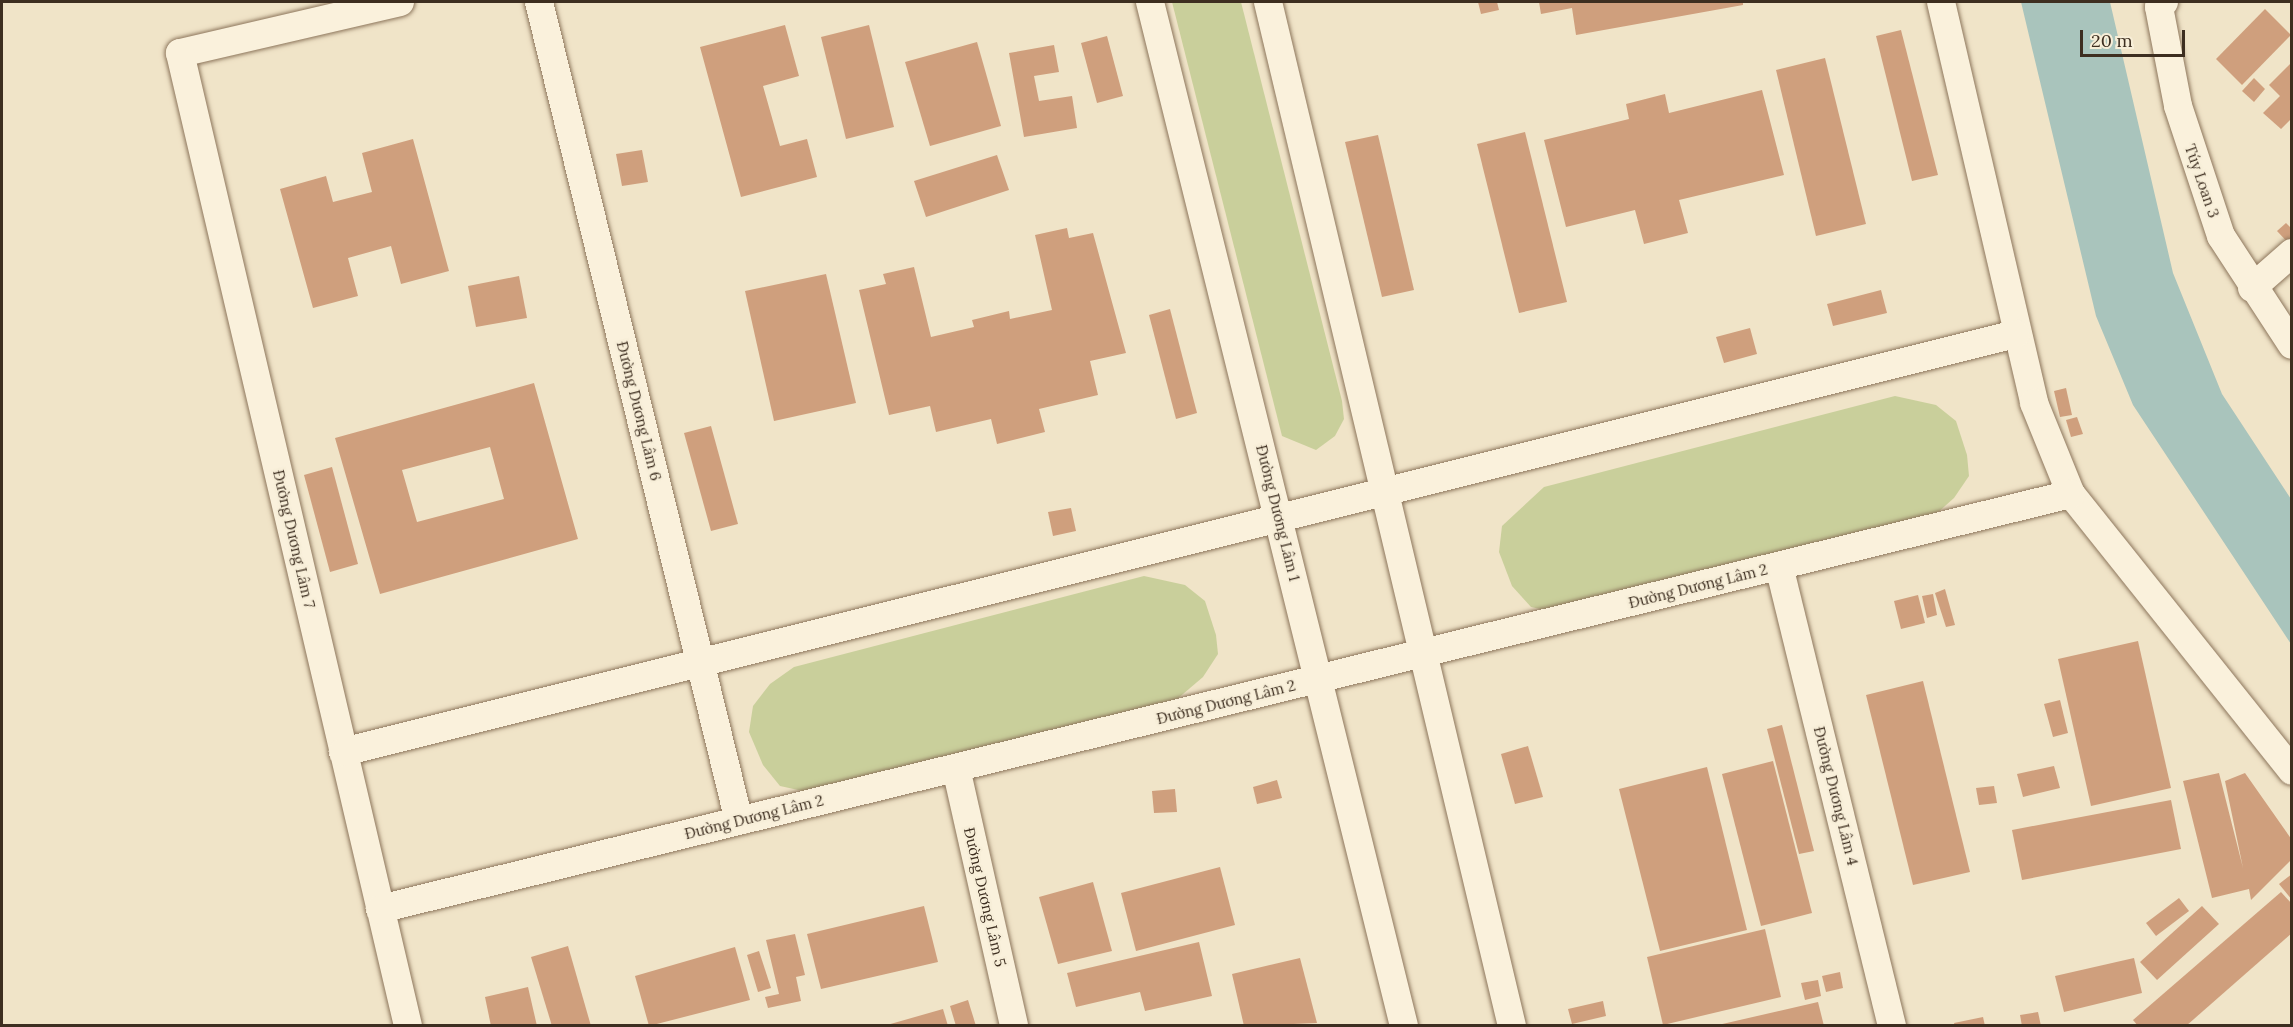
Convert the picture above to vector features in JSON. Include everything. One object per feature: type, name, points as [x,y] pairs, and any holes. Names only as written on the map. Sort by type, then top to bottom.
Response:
[{"type":"street","name":"Đường Dương Lâm 7","points":[[400,2],[180,53],[408,1026]]},
{"type":"street","name":"Đường Dương Lâm 6","points":[[539,2],[739,821]]},
{"type":"street","name":"Đường Dương Lâm 1","points":[[1150,2],[1320,678],[1404,1026]]},
{"type":"street","points":[[1268,2],[1512,1026]]},
{"type":"street","points":[[1941,2],[2016,334],[2034,403],[2071,494],[2292,771]]},
{"type":"street","name":"Túy Loan 3","points":[[2164,2],[2159,7],[2164,43],[2195,165],[2221,236],[2252,288],[2292,345]]},
{"type":"street","points":[[2252,288],[2292,253]]},
{"type":"street","points":[[343,752],[2016,334]]},
{"type":"street","name":"Đường Dương Lâm 2","points":[[380,909],[2071,494]]},
{"type":"street","name":"Đường Dương Lâm 4","points":[[1779,566],[1892,1026]]},
{"type":"street","name":"Đường Dương Lâm 5","points":[[956,768],[1014,1026]]},
{"type":"green space","points":[[1172,2],[1241,2],[1342,401],[1344,419],[1335,436],[1316,450],[1282,436]]},
{"type":"green space","points":[[1895,396],[1936,405],[1956,421],[1967,455],[1969,476],[1954,498],[1927,522],[1554,612],[1531,607],[1512,586],[1499,552],[1502,526],[1544,487]]},
{"type":"green space","points":[[1144,576],[1185,585],[1205,601],[1216,635],[1218,654],[1203,677],[1176,700],[803,791],[780,786],[763,765],[749,732],[753,706],[770,684],[794,667]]},
{"type":"water","points":[[2021,2],[2110,2],[2173,273],[2222,394],[2291,499],[2291,644],[2133,405],[2096,316]]},
{"type":"building","points":[[1478,2],[1497,2],[1499,10],[1481,14]]},
{"type":"building","points":[[1539,2],[1743,2],[1743,5],[1576,35],[1572,8],[1541,14]]},
{"type":"building","points":[[2265,9],[2291,35],[2242,85],[2216,59]]},
{"type":"building","points":[[785,25],[799,76],[763,86],[780,146],[807,139],[817,177],[741,197],[700,47]]},
{"type":"building","points":[[869,25],[894,127],[846,139],[821,37]]},
{"type":"building","points":[[1901,30],[1938,175],[1912,181],[1876,36]]},
{"type":"building","points":[[1107,36],[1123,96],[1097,103],[1081,43]]},
{"type":"building","points":[[977,42],[1001,126],[930,146],[905,62]]},
{"type":"building","points":[[1054,45],[1059,72],[1034,76],[1039,101],[1072,96],[1077,128],[1024,137],[1009,53]]},
{"type":"building","points":[[1825,58],[1866,224],[1816,236],[1776,70]]},
{"type":"building","points":[[2292,62],[2292,118],[2281,129],[2263,113],[2280,96],[2269,85]]},
{"type":"building","points":[[2254,78],[2265,89],[2254,102],[2242,91]]},
{"type":"building","points":[[1762,90],[1784,175],[1679,200],[1688,233],[1644,244],[1635,210],[1566,227],[1544,140],[1629,119],[1626,104],[1665,94],[1669,113]]},
{"type":"building","points":[[1525,132],[1567,302],[1519,313],[1477,144]]},
{"type":"building","points":[[1378,135],[1414,290],[1382,297],[1345,142]]},
{"type":"building","points":[[413,139],[449,271],[401,284],[391,246],[348,258],[358,296],[313,308],[280,189],[326,176],[333,202],[372,192],[362,153]]},
{"type":"building","points":[[642,150],[648,182],[622,186],[616,154]]},
{"type":"building","points":[[997,155],[1009,190],[926,217],[914,181]]},
{"type":"building","points":[[2286,223],[2292,229],[2292,247],[2277,231]]},
{"type":"building","points":[[1067,228],[1069,238],[1093,233],[1126,353],[1090,361],[1098,395],[1039,409],[1045,432],[997,444],[991,419],[936,432],[930,406],[889,415],[859,290],[886,284],[883,274],[914,267],[931,337],[974,327],[972,320],[1009,311],[1010,319],[1052,310],[1035,235]]},
{"type":"building","points":[[826,274],[856,403],[774,421],[745,291]]},
{"type":"building","points":[[519,276],[527,318],[476,327],[468,286]]},
{"type":"building","points":[[1881,290],[1887,313],[1833,326],[1827,304]]},
{"type":"building","points":[[1170,309],[1197,413],[1176,419],[1149,315]]},
{"type":"building","points":[[1750,328],[1757,354],[1724,363],[1716,337]]},
{"type":"building","points":[[534,383],[578,539],[380,594],[335,438]],"holes":[[[490,447],[504,499],[417,522],[402,470]]]},
{"type":"building","points":[[2066,388],[2072,415],[2060,417],[2054,391]]},
{"type":"building","points":[[2077,417],[2083,434],[2071,437],[2066,420]]},
{"type":"building","points":[[711,426],[738,524],[711,531],[684,433]]},
{"type":"building","points":[[332,467],[358,564],[330,572],[304,475]]},
{"type":"building","points":[[1071,508],[1076,531],[1053,536],[1048,512]]},
{"type":"building","points":[[1945,589],[1955,625],[1946,627],[1935,593]]},
{"type":"building","points":[[1933,594],[1937,615],[1927,618],[1922,596]]},
{"type":"building","points":[[1918,595],[1925,623],[1901,629],[1894,601]]},
{"type":"building","points":[[2138,641],[2171,788],[2091,806],[2058,659]]},
{"type":"building","points":[[1923,681],[1970,872],[1913,885],[1866,695]]},
{"type":"building","points":[[2060,700],[2068,733],[2053,737],[2044,704]]},
{"type":"building","points":[[1782,725],[1814,851],[1799,854],[1767,729]]},
{"type":"building","points":[[1528,746],[1543,797],[1515,804],[1501,754]]},
{"type":"building","points":[[1773,761],[1812,913],[1761,926],[1722,774]]},
{"type":"building","points":[[2054,766],[2060,788],[2023,797],[2017,774]]},
{"type":"building","points":[[1707,767],[1747,930],[1660,951],[1619,789]]},
{"type":"building","points":[[2219,773],[2243,868],[2225,781],[2245,773],[2292,840],[2292,859],[2251,900],[2249,889],[2212,898],[2183,781]]},
{"type":"building","points":[[1277,780],[1282,798],[1257,804],[1253,787]]},
{"type":"building","points":[[1994,786],[1997,803],[1979,805],[1976,788]]},
{"type":"building","points":[[1175,789],[1177,812],[1154,813],[1152,791]]},
{"type":"building","points":[[2171,800],[2181,849],[2022,880],[2012,830]]},
{"type":"building","points":[[1220,867],[1235,925],[1136,951],[1121,893]]},
{"type":"building","points":[[2292,874],[2292,900],[2279,884]]},
{"type":"building","points":[[1093,882],[1112,951],[1058,964],[1039,897]]},
{"type":"building","points":[[2281,892],[2292,904],[2292,933],[2186,1026],[2138,1026],[2133,1020]]},
{"type":"building","points":[[2179,898],[2189,911],[2156,936],[2146,923]]},
{"type":"building","points":[[924,906],[938,962],[821,989],[807,934]]},
{"type":"building","points":[[2202,906],[2219,924],[2157,980],[2140,962]]},
{"type":"building","points":[[1765,929],[1781,997],[1663,1025],[1647,957]]},
{"type":"building","points":[[795,934],[805,975],[796,977],[801,1001],[768,1008],[765,997],[779,994],[766,940]]},
{"type":"building","points":[[1199,942],[1212,996],[1145,1011],[1140,992],[1076,1007],[1067,973]]},
{"type":"building","points":[[568,946],[591,1026],[552,1026],[531,957]]},
{"type":"building","points":[[735,947],[750,1000],[649,1026],[635,976]]},
{"type":"building","points":[[759,951],[771,988],[758,992],[747,955]]},
{"type":"building","points":[[1300,958],[1317,1023],[1244,1026],[1232,974]]},
{"type":"building","points":[[2134,958],[2142,993],[2064,1012],[2055,976]]},
{"type":"building","points":[[1840,972],[1843,988],[1826,992],[1822,976]]},
{"type":"building","points":[[1818,980],[1821,996],[1805,1000],[1801,983]]},
{"type":"building","points":[[528,987],[537,1026],[491,1026],[485,997]]},
{"type":"building","points":[[968,1000],[976,1026],[956,1026],[950,1006]]},
{"type":"building","points":[[1603,1001],[1606,1016],[1572,1024],[1568,1009]]},
{"type":"building","points":[[1818,1002],[1824,1026],[1718,1026],[1718,1025]]},
{"type":"building","points":[[943,1009],[948,1026],[887,1026],[887,1025]]},
{"type":"building","points":[[2038,1012],[2041,1026],[2022,1026],[2020,1015]]},
{"type":"building","points":[[1983,1017],[1985,1026],[1955,1026],[1954,1023]]}]
